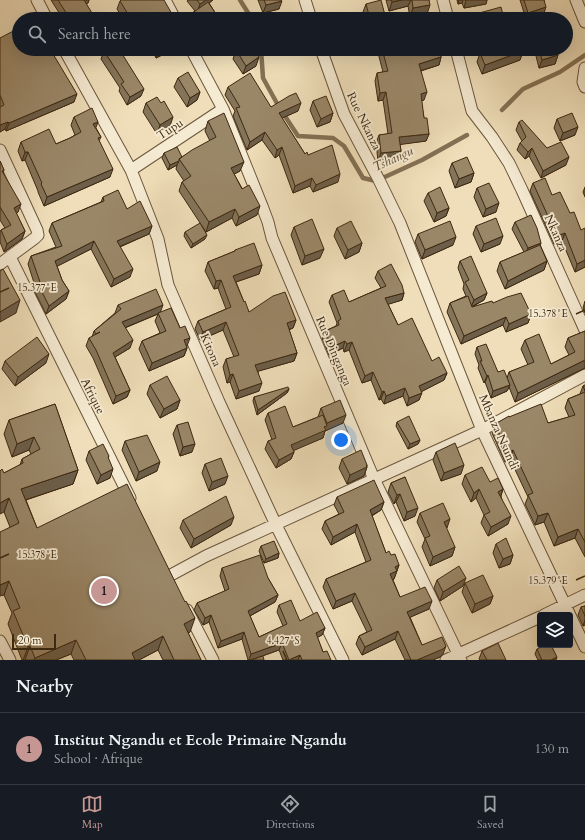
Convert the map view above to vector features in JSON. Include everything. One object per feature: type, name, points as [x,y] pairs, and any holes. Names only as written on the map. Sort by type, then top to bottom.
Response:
[{"type":"street","points":[[36,0],[43,12]]},
{"type":"street","points":[[165,0],[171,12]]},
{"type":"street","points":[[305,0],[309,12]]},
{"type":"street","points":[[443,0],[446,12]]},
{"type":"street","points":[[576,0],[585,22]]},
{"type":"street","name":"Kitona","points":[[68,56],[131,170],[158,239],[168,285],[219,402],[276,525],[344,660]]},
{"type":"street","name":"Rue Dinganga","points":[[195,56],[223,109],[262,206],[272,238],[374,480],[459,658]]},
{"type":"street","name":"Rue Nkanza","points":[[323,56],[344,114],[400,223]]},
{"type":"street","name":"Nkanza","points":[[458,56],[472,111],[492,137],[509,163],[585,330]]},
{"type":"street","points":[[584,84],[585,68]]},
{"type":"street","name":"Tupu","points":[[131,170],[223,109]]},
{"type":"street","points":[[0,150],[38,230],[38,235],[35,238],[0,264]]},
{"type":"street","name":"Mbanza Nsundi","points":[[400,223],[482,430],[585,647]]},
{"type":"street","name":"Afrique","points":[[10,257],[134,505]]},
{"type":"street","points":[[169,576],[206,556],[482,430],[585,375]]},
{"type":"street","points":[[550,612],[585,595]]},
{"type":"street","points":[[184,604],[213,660]]},
{"type":"street","points":[[446,660],[459,658],[537,619]]},
{"type":"street","points":[[0,640],[10,660]]},
{"type":"building","points":[[58,0],[84,0],[91,12],[66,12]]},
{"type":"building","points":[[164,0],[171,12],[127,12],[120,1]]},
{"type":"building","points":[[197,0],[206,0],[200,4]]},
{"type":"building","points":[[264,0],[281,0],[282,1],[266,5]]},
{"type":"building","points":[[381,0],[384,12],[368,12],[366,4]]},
{"type":"building","points":[[391,0],[402,0],[392,2]]},
{"type":"building","points":[[412,0],[429,0],[430,5],[413,8]]},
{"type":"building","points":[[524,0],[544,0],[546,7],[528,12]]},
{"type":"building","points":[[208,2],[215,12],[194,12]]},
{"type":"building","points":[[501,7],[502,12],[483,12]]},
{"type":"building","points":[[12,32],[12,56],[54,56],[77,94],[9,123],[0,125],[0,107],[4,105],[0,95],[0,38]]},
{"type":"building","points":[[107,56],[123,56],[144,89],[130,97],[121,84],[124,82]]},
{"type":"building","points":[[240,56],[258,56],[259,57],[246,66]]},
{"type":"building","points":[[384,56],[441,56],[419,64],[427,92],[421,94],[424,118],[427,118],[429,134],[399,137],[401,151],[381,153],[379,135],[392,133],[386,92],[380,93],[377,73],[388,71]]},
{"type":"building","points":[[481,56],[509,56],[485,65]]},
{"type":"building","points":[[541,56],[555,56],[542,60]]},
{"type":"building","points":[[188,72],[200,92],[190,98],[178,78]]},
{"type":"building","points":[[250,73],[271,107],[296,93],[301,103],[279,113],[305,154],[307,152],[308,155],[332,145],[340,174],[316,185],[312,178],[295,186],[282,147],[277,150],[265,132],[250,142],[236,108],[240,107],[228,87]]},
{"type":"building","points":[[326,96],[333,113],[321,119],[313,101]]},
{"type":"building","points":[[157,97],[161,103],[164,101],[173,117],[160,125],[146,103]]},
{"type":"building","points":[[92,108],[98,122],[93,124],[101,137],[98,138],[113,169],[47,197],[28,152],[25,152],[21,142],[49,129],[56,144],[70,138],[81,132],[74,117]]},
{"type":"building","points":[[224,113],[244,162],[231,168],[242,189],[249,185],[260,206],[239,217],[235,209],[209,222],[182,182],[191,176],[179,159],[216,137],[208,121]]},
{"type":"building","points":[[572,113],[578,127],[563,133],[557,119]]},
{"type":"building","points":[[522,120],[547,148],[561,142],[569,157],[543,171],[532,148],[528,152],[520,143],[526,137],[519,122]]},
{"type":"building","points":[[177,147],[182,157],[179,161],[170,165],[164,153]]},
{"type":"building","points":[[467,157],[474,173],[459,179],[452,163]]},
{"type":"building","points":[[0,161],[4,170],[2,171],[21,204],[14,208],[25,231],[7,244],[1,230],[11,225],[0,207]]},
{"type":"building","points":[[545,178],[552,195],[560,192],[570,213],[574,212],[581,230],[585,228],[585,260],[577,264],[565,233],[557,236],[533,183]]},
{"type":"building","points":[[489,183],[499,203],[486,209],[477,188]]},
{"type":"building","points":[[440,187],[449,208],[437,213],[428,193]]},
{"type":"building","points":[[118,190],[127,209],[140,201],[152,226],[117,241],[133,269],[114,279],[94,241],[55,261],[62,280],[69,291],[49,306],[38,284],[40,282],[31,256],[62,246],[52,223],[104,201],[103,197]]},
{"type":"building","points":[[531,215],[537,228],[541,243],[528,248],[515,222]]},
{"type":"building","points":[[496,218],[503,236],[484,244],[476,226]]},
{"type":"building","points":[[312,219],[324,249],[305,256],[294,227]]},
{"type":"building","points":[[351,221],[362,243],[348,250],[337,228]]},
{"type":"building","points":[[450,221],[456,237],[425,250],[418,234]]},
{"type":"building","points":[[200,223],[207,235],[193,244],[185,232]]},
{"type":"building","points":[[254,243],[262,265],[233,276],[249,312],[273,296],[285,292],[296,320],[287,323],[297,353],[255,365],[262,383],[239,391],[233,374],[230,375],[226,359],[239,355],[226,322],[203,332],[198,321],[231,307],[221,280],[216,281],[208,262]]},
{"type":"building","points":[[540,245],[547,261],[508,281],[500,262]]},
{"type":"building","points":[[471,256],[487,293],[474,300],[465,282],[469,280],[460,261]]},
{"type":"building","points":[[391,264],[402,285],[404,293],[385,298],[398,325],[412,318],[432,361],[439,357],[447,373],[419,386],[422,393],[409,398],[405,388],[386,396],[384,391],[382,392],[373,372],[365,376],[352,342],[347,344],[345,341],[332,347],[325,331],[339,325],[338,321],[341,319],[332,295],[344,290],[349,302],[386,286],[378,271]]},
{"type":"building","points":[[3,269],[20,300],[0,312],[0,271]]},
{"type":"building","points":[[156,289],[163,305],[122,322],[133,340],[113,353],[130,390],[116,396],[96,350],[89,338],[100,332],[96,334],[94,331],[121,309],[118,305]]},
{"type":"building","points":[[521,293],[531,314],[509,324],[506,317],[464,336],[450,303],[468,296],[472,307],[492,301],[493,303]]},
{"type":"building","points":[[171,308],[180,328],[185,326],[190,338],[184,340],[187,348],[152,363],[142,341],[166,331],[158,313]]},
{"type":"building","points":[[585,331],[585,360],[518,393],[509,372],[534,362],[525,340],[539,334],[551,364],[575,352],[568,338]]},
{"type":"building","points":[[37,337],[49,354],[18,377],[5,361]]},
{"type":"building","points":[[486,344],[498,372],[504,370],[510,385],[493,391],[488,375],[487,376],[480,361],[482,361],[477,347]]},
{"type":"building","points":[[167,376],[180,400],[164,409],[150,385]]},
{"type":"building","points":[[288,387],[289,389],[258,410],[254,397]]},
{"type":"building","points":[[585,392],[585,542],[578,529],[558,537],[548,513],[538,516],[528,495],[533,493],[513,450],[508,453],[495,424],[509,416],[541,404],[548,423],[575,415],[568,399]]},
{"type":"building","points":[[340,400],[346,415],[327,423],[321,408]]},
{"type":"building","points":[[55,404],[78,470],[21,489],[37,528],[127,484],[185,602],[186,601],[195,618],[184,624],[201,660],[174,660],[163,636],[132,653],[135,660],[86,660],[76,640],[35,658],[30,646],[28,647],[13,611],[20,608],[9,581],[0,585],[0,532],[19,523],[9,498],[0,503],[0,471],[2,469],[4,473],[23,463],[22,459],[40,449],[34,437],[17,444],[9,420]]},
{"type":"building","points":[[285,406],[293,427],[323,415],[327,426],[324,427],[326,430],[291,445],[294,452],[279,460],[268,441],[276,438],[268,413]]},
{"type":"building","points":[[409,416],[420,440],[410,444],[397,422]]},
{"type":"building","points":[[188,422],[195,444],[183,447],[177,425]]},
{"type":"building","points":[[147,435],[160,462],[139,472],[125,441]]},
{"type":"building","points":[[455,443],[464,465],[444,473],[436,452]]},
{"type":"building","points":[[103,444],[113,469],[101,475],[89,451]]},
{"type":"building","points":[[361,450],[367,467],[350,475],[342,459]]},
{"type":"building","points":[[221,458],[228,476],[212,482],[205,464]]},
{"type":"building","points":[[482,467],[490,482],[498,478],[503,489],[498,492],[511,516],[491,527],[484,515],[490,512],[479,489],[474,493],[465,475]]},
{"type":"building","points":[[405,477],[418,508],[407,512],[400,494],[397,495],[391,483]]},
{"type":"building","points":[[374,480],[384,502],[370,510],[386,553],[389,551],[391,555],[395,554],[399,565],[395,567],[397,571],[390,574],[400,597],[425,587],[432,601],[407,612],[422,645],[442,637],[446,646],[443,649],[417,660],[411,660],[398,631],[365,647],[359,636],[372,630],[355,593],[336,601],[326,579],[371,560],[357,524],[333,537],[325,521],[344,512],[337,497]]},
{"type":"building","points":[[226,496],[234,517],[194,539],[183,520]]},
{"type":"building","points":[[443,503],[450,519],[444,522],[455,547],[433,557],[425,538],[430,536],[420,513]]},
{"type":"building","points":[[506,538],[513,555],[503,559],[496,544]]},
{"type":"building","points":[[274,541],[279,553],[266,559],[261,546]]},
{"type":"building","points":[[260,555],[268,578],[278,595],[248,611],[259,637],[287,624],[279,605],[291,600],[300,621],[317,612],[325,628],[316,633],[323,652],[327,651],[331,660],[302,660],[300,655],[289,660],[282,643],[251,654],[244,632],[221,641],[211,615],[205,618],[197,603],[229,589],[222,568]]},
{"type":"building","points":[[459,566],[466,578],[443,592],[437,580]]},
{"type":"building","points":[[483,575],[493,596],[475,604],[465,583]]},
{"type":"building","points":[[585,606],[585,616],[581,607]]},
{"type":"building","points":[[498,643],[506,660],[487,660],[482,651]]},
{"type":"building","points":[[552,648],[557,657],[551,660],[542,660],[537,649]]},
{"type":"building","points":[[263,656],[264,660],[251,660]]},
{"type":"waterway","name":"Tshangu","points":[[240,0],[248,12]]},
{"type":"waterway","name":"Tshangu","points":[[502,110],[523,89],[560,72],[585,55]]},
{"type":"waterway","name":"Tshangu","points":[[261,56],[263,78],[279,107],[298,136],[333,138],[344,146],[363,178],[376,181],[422,160],[467,135]]},
{"type":"place","name":"Institut Ngandu et Ecole Primaire Ngandu","points":[[104,591]]}]
